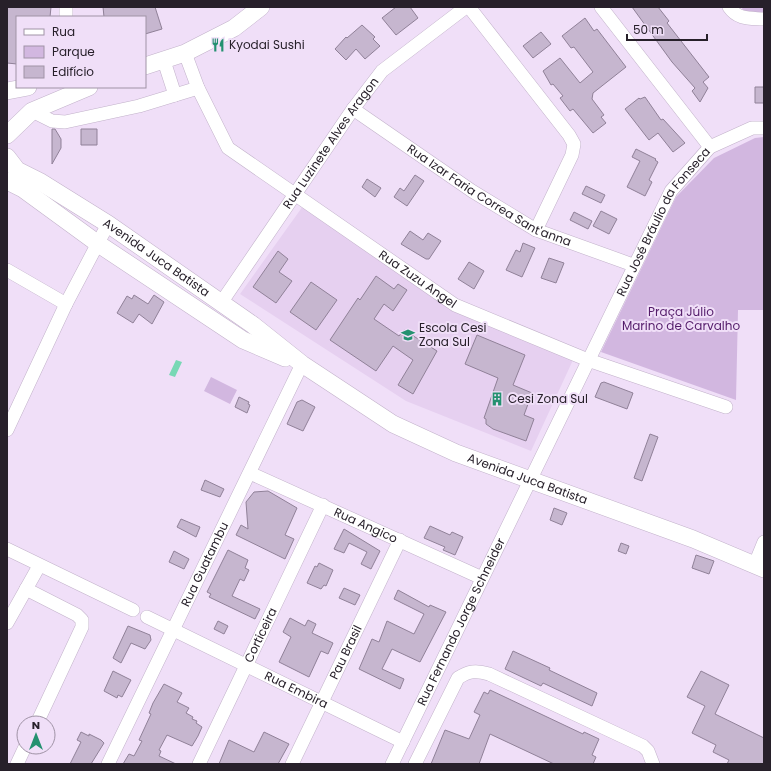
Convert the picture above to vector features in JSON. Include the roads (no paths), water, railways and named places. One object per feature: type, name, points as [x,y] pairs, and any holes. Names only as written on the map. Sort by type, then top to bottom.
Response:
[{"type":"main road","points":[[146,66],[185,53],[234,28],[261,7]]},
{"type":"main road","points":[[7,91],[23,88]]},
{"type":"main road","points":[[7,136],[32,111],[87,88]]},
{"type":"main road","name":"Avenida Juca Batista","points":[[7,157],[17,170],[39,181],[108,224],[253,325],[302,364],[393,424],[456,453],[693,539],[760,567]]},
{"type":"main road","name":"Avenida Juca Batista","points":[[7,181],[23,189],[97,243],[243,340],[302,364]]},
{"type":"main road","points":[[243,340],[249,341],[256,336],[256,330],[253,325]]},
{"type":"street","name":"Rua Luzinete Alves Aragon","points":[[221,303],[353,109],[382,71],[466,7]]},
{"type":"street","points":[[469,7],[569,135],[574,144],[572,155],[536,230]]},
{"type":"street","points":[[601,7],[710,147]]},
{"type":"street","points":[[729,7],[733,13],[742,18],[764,19]]},
{"type":"street","name":"Rua Zuzu Angel","points":[[185,53],[198,88],[228,148],[455,305],[588,360],[726,407]]},
{"type":"street","points":[[164,61],[175,94]]},
{"type":"street","points":[[32,111],[52,121],[65,122],[139,106],[198,88]]},
{"type":"street","name":"Rua Izar Faria Correa Sant'anna","points":[[353,109],[472,191],[536,230],[633,265]]},
{"type":"street","name":"Rua José Bráulio da Fonseca","points":[[530,480],[633,265],[671,191],[710,147],[752,128],[764,128]]},
{"type":"street","points":[[7,430],[66,304],[108,224]]},
{"type":"street","points":[[7,270],[66,304]]},
{"type":"street","name":"Rua Guatambu","points":[[108,764],[302,364]]},
{"type":"street","name":"Rua Angico","points":[[250,472],[482,578]]},
{"type":"street","name":"Rua Fernando Jorge Schneider","points":[[392,764],[530,480]]},
{"type":"street","name":"Corticeira","points":[[199,764],[323,506]]},
{"type":"street","name":"Pau Brasil","points":[[292,764],[400,540]]},
{"type":"street","points":[[760,567],[764,542]]},
{"type":"street","points":[[7,549],[39,566],[133,610]]},
{"type":"street","points":[[7,622],[39,566]]},
{"type":"street","points":[[26,589],[77,615],[82,620],[82,627],[41,715]]},
{"type":"street","name":"Rua Embira","points":[[147,617],[174,628],[403,742]]},
{"type":"street","points":[[415,764],[458,678],[467,672],[478,671],[489,674],[643,746],[648,751],[653,764]]},
{"type":"place","name":"Kyodai Sushi","points":[[218,45]]},
{"type":"place","name":"Escola Cesi Zona Sul","points":[[408,335]]},
{"type":"place","name":"Cesi Zona Sul","points":[[497,399]]},
{"type":"park label","name":"Praça Júlio Marino de Carvalho","points":[[681,319]]}]
